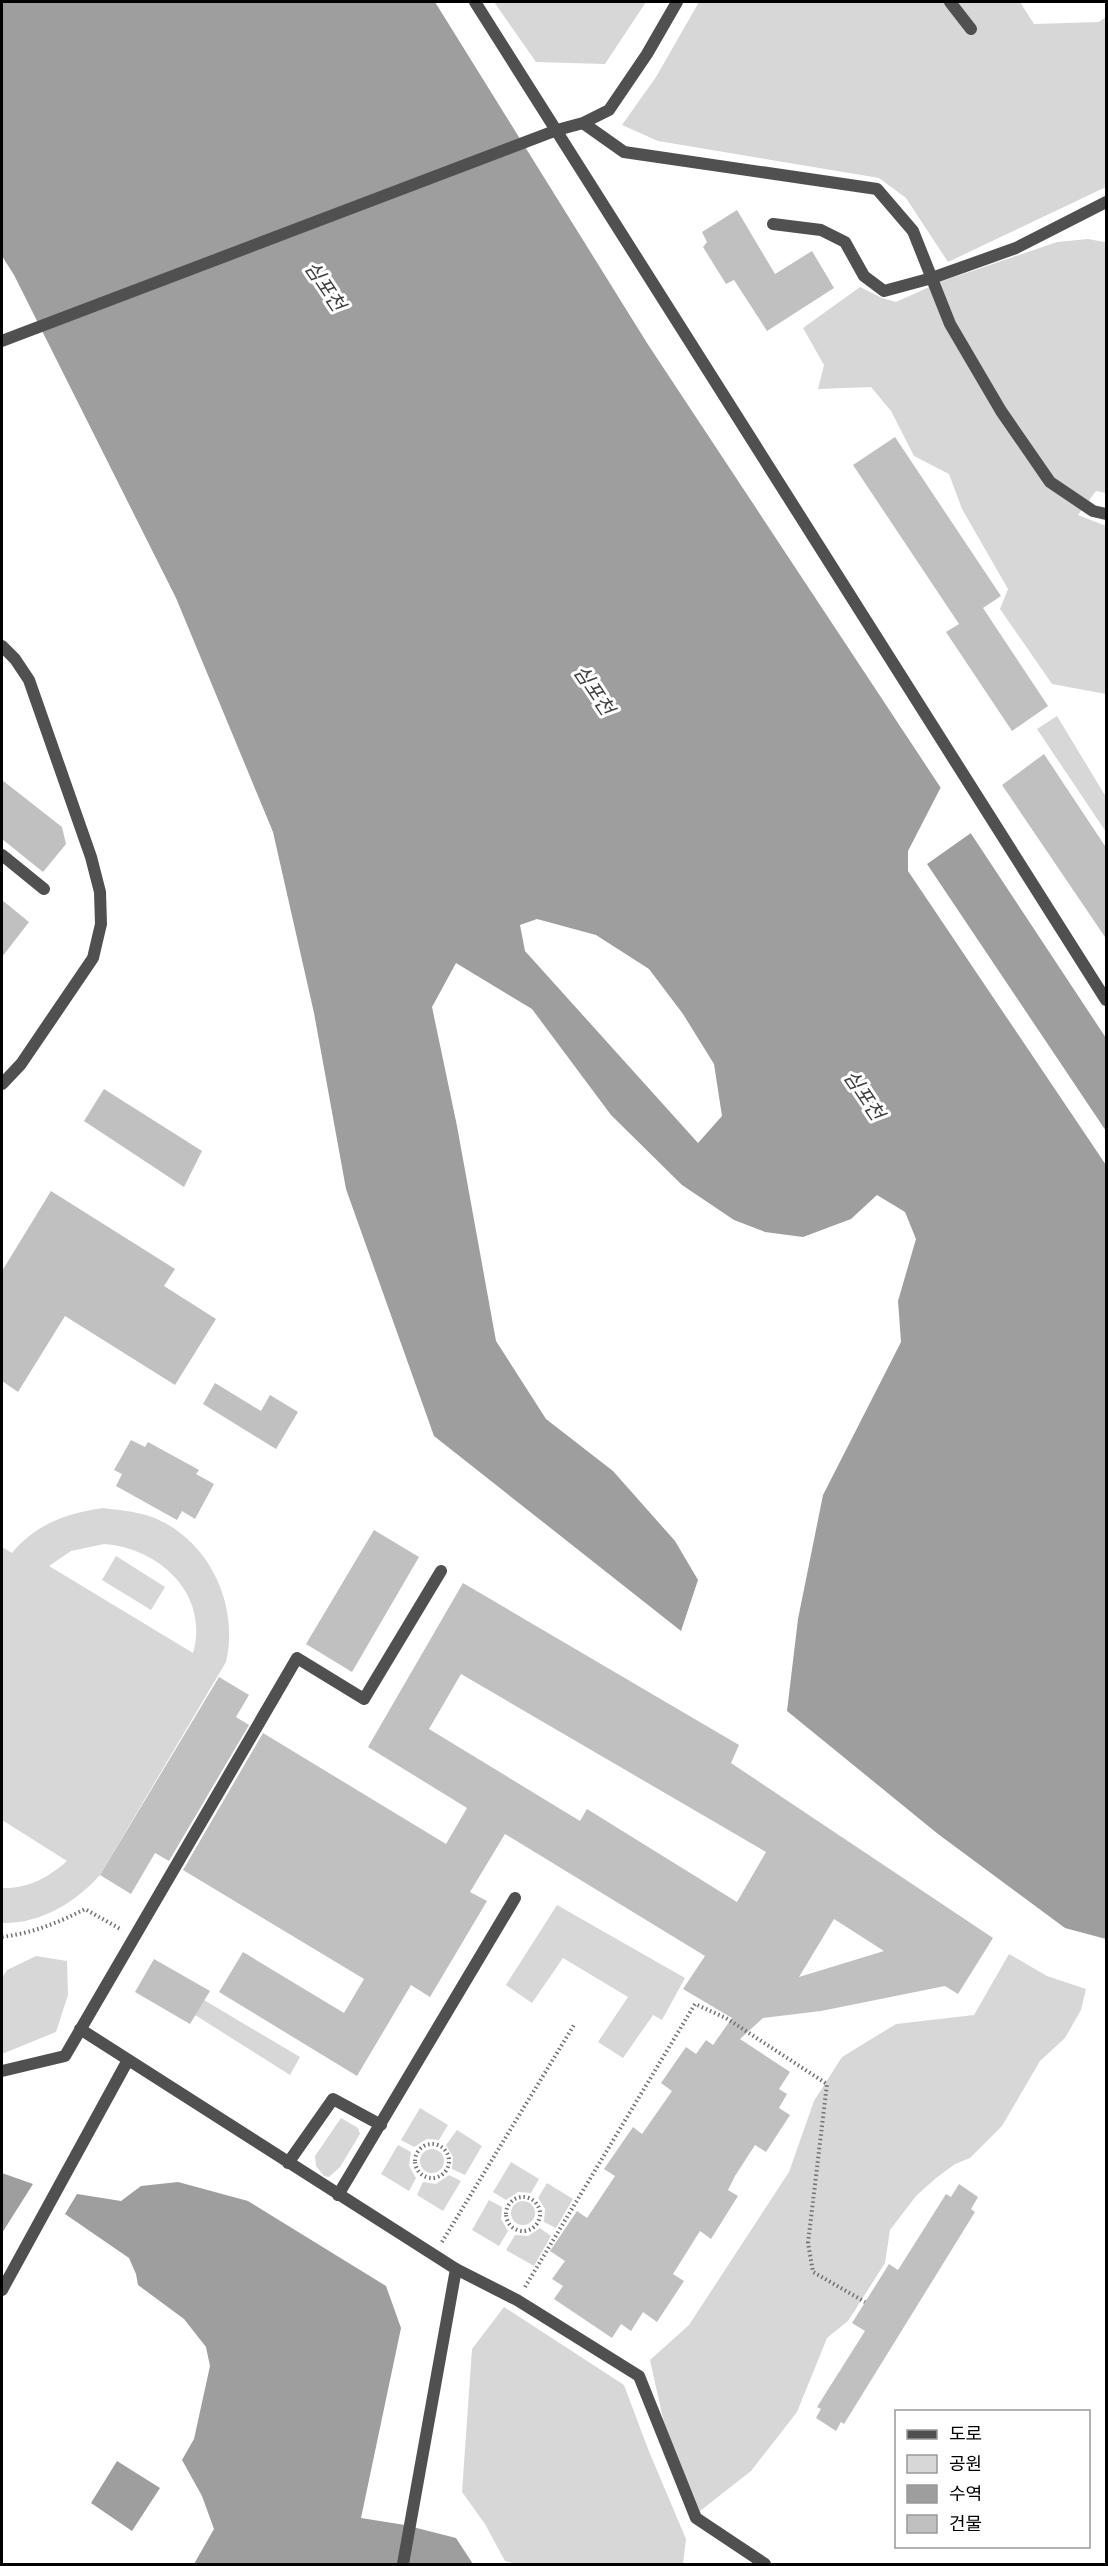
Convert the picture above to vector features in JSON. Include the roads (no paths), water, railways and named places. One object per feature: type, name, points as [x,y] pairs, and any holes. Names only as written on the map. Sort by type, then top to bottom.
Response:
[{"type":"street","points":[[475,2],[1107,1000]]},
{"type":"street","points":[[2,342],[557,130],[584,123],[609,110],[647,54],[677,2]]},
{"type":"street","points":[[950,2],[971,29]]},
{"type":"street","points":[[584,123],[624,152],[878,189],[913,231],[950,324],[1002,411],[1050,482],[1093,511],[1107,514]]},
{"type":"street","points":[[773,224],[821,230],[845,242],[864,276],[884,291],[932,278],[1016,248],[1107,202]]},
{"type":"street","points":[[2,646],[15,659],[29,680],[91,857],[100,892],[101,924],[93,958],[21,1064],[2,1084]]},
{"type":"street","points":[[2,855],[44,889]]},
{"type":"street","points":[[2,2072],[64,2056],[297,1658],[364,1699],[441,1571]]},
{"type":"street","points":[[338,2195],[515,1898]]},
{"type":"street","points":[[80,2029],[456,2269],[517,2300],[639,2376],[696,2518],[765,2565]]},
{"type":"street","points":[[2,2290],[128,2060]]},
{"type":"street","points":[[288,2163],[333,2099],[381,2125]]},
{"type":"street","points":[[404,2565],[456,2269]]},
{"type":"water","name":"심포천","points":[[2,2],[435,2],[647,343],[1106,1038],[1106,1939],[1065,1928],[938,1834],[787,1711],[798,1619],[823,1495],[901,1342],[898,1301],[916,1239],[905,1212],[877,1195],[851,1219],[803,1237],[765,1232],[734,1220],[682,1185],[611,1115],[532,1009],[456,963],[432,1007],[457,1126],[496,1341],[546,1419],[613,1471],[675,1541],[698,1580],[681,1631],[434,1436],[346,1189],[314,1013],[273,832],[176,598],[14,275],[2,256]],"holes":[[[537,919],[596,935],[649,969],[683,1014],[714,1064],[722,1116],[698,1143],[525,951],[520,925]]]},
{"type":"water","points":[[2,2173],[33,2184],[2,2233]]},
{"type":"water","points":[[178,2182],[248,2201],[386,2286],[401,2328],[361,2518],[405,2525],[456,2538],[473,2564],[194,2564],[214,2529],[202,2496],[182,2460],[194,2439],[210,2366],[206,2347],[184,2319],[138,2285],[129,2258],[65,2214],[77,2194],[121,2201],[141,2186]]},
{"type":"water","points":[[117,2461],[160,2488],[132,2531],[91,2503]]}]
